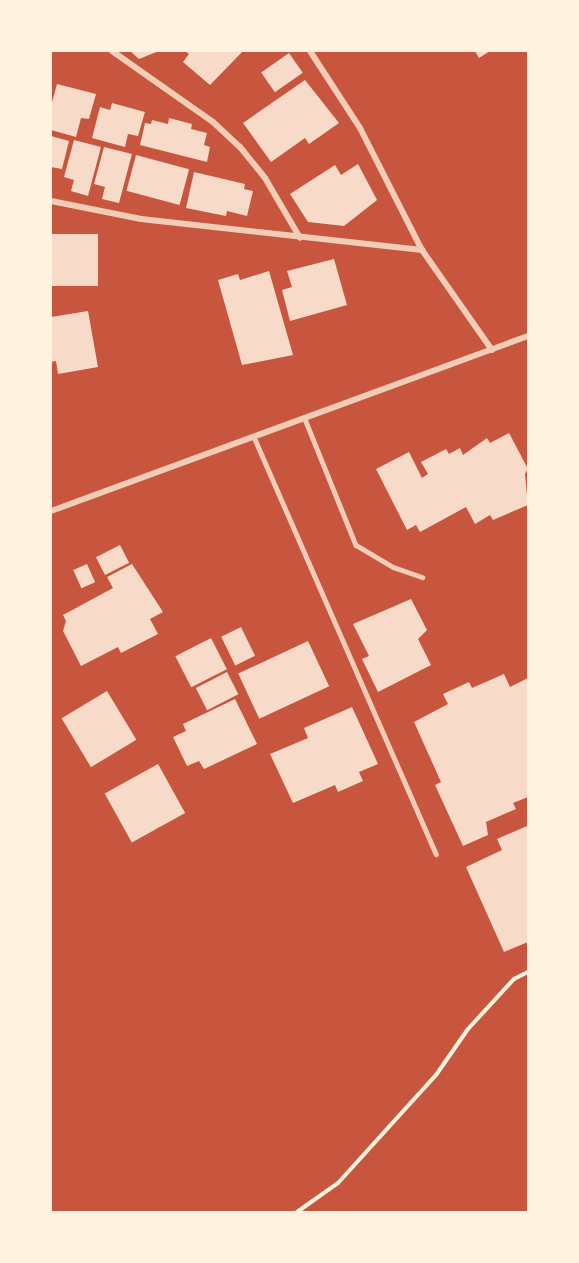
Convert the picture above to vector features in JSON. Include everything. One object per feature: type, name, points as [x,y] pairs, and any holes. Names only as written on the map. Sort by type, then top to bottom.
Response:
[{"type":"street","points":[[112,51],[213,122],[240,147],[265,178],[300,238]]},
{"type":"street","points":[[309,51],[360,128],[422,250],[492,350]]},
{"type":"street","points":[[51,201],[141,219],[422,250]]},
{"type":"street","points":[[51,511],[528,336]]},
{"type":"lane","points":[[305,419],[356,545],[393,567],[422,577]]},
{"type":"lane","points":[[254,437],[436,854]]},
{"type":"path","points":[[297,1212],[338,1183],[436,1075],[475,1021],[514,979],[528,972]]},
{"type":"building","points":[[130,51],[159,51],[139,59]]},
{"type":"building","points":[[185,51],[243,51],[210,85],[183,62],[189,54]]},
{"type":"building","points":[[475,51],[490,51],[479,58]]},
{"type":"building","points":[[289,53],[303,73],[275,92],[261,73]]},
{"type":"building","points":[[305,80],[339,123],[309,144],[305,138],[271,162],[243,123]]},
{"type":"building","points":[[57,84],[96,94],[89,119],[81,118],[76,137],[51,130],[51,106]]},
{"type":"building","points":[[112,103],[145,112],[138,136],[128,134],[125,147],[92,138],[100,107],[110,110]]},
{"type":"building","points":[[169,118],[192,124],[191,129],[207,133],[204,145],[210,147],[207,162],[140,145],[145,123],[151,124],[152,120],[168,124]]},
{"type":"building","points":[[51,136],[69,141],[62,169],[51,167]]},
{"type":"building","points":[[74,140],[101,147],[88,196],[71,191],[74,180],[64,177]]},
{"type":"building","points":[[104,147],[132,154],[119,203],[102,199],[105,187],[94,184]]},
{"type":"building","points":[[136,155],[189,169],[180,205],[126,191]]},
{"type":"building","points":[[358,164],[377,200],[344,226],[308,222],[290,194],[335,165],[341,175]]},
{"type":"building","points":[[194,172],[245,184],[244,189],[253,191],[247,216],[227,211],[226,216],[186,208]]},
{"type":"building","points":[[52,234],[98,234],[98,286],[52,286]]},
{"type":"building","points":[[334,259],[347,305],[290,321],[282,290],[292,287],[287,271]]},
{"type":"building","points":[[269,271],[293,355],[242,365],[218,280],[238,274],[240,280]]},
{"type":"building","points":[[88,311],[98,367],[58,374],[56,361],[51,362],[51,317]]},
{"type":"building","points":[[509,433],[528,469],[525,474],[528,505],[493,520],[490,515],[475,524],[466,507],[420,532],[416,525],[407,530],[376,469],[409,452],[422,478],[428,474],[421,462],[446,449],[449,454],[460,448],[463,455],[487,438],[490,443]]},
{"type":"building","points":[[120,545],[129,563],[105,575],[96,557]]},
{"type":"building","points":[[87,564],[95,582],[81,588],[73,570]]},
{"type":"building","points":[[132,564],[163,612],[150,619],[158,634],[121,653],[118,647],[81,666],[63,631],[66,621],[63,615],[113,588],[107,577]]},
{"type":"building","points":[[411,599],[427,630],[418,639],[431,665],[378,692],[362,659],[369,656],[353,624]]},
{"type":"building","points":[[241,627],[255,656],[235,665],[221,637]]},
{"type":"building","points":[[211,638],[227,669],[191,687],[175,656]]},
{"type":"building","points":[[308,641],[329,686],[259,719],[238,674]]},
{"type":"building","points":[[227,672],[238,694],[207,710],[196,688]]},
{"type":"building","points":[[504,674],[510,687],[528,678],[528,797],[513,803],[516,809],[486,822],[488,835],[463,846],[435,785],[441,782],[414,722],[448,704],[443,694],[469,682],[472,688]]},
{"type":"building","points":[[107,691],[136,740],[91,767],[62,718]]},
{"type":"building","points":[[235,699],[257,744],[204,769],[199,761],[187,766],[173,737],[186,731],[183,724]]},
{"type":"building","points":[[352,707],[378,764],[359,772],[363,781],[338,792],[335,785],[293,803],[270,754],[308,738],[304,728]]},
{"type":"building","points":[[158,764],[185,813],[132,843],[105,794]]},
{"type":"building","points":[[527,826],[528,942],[504,952],[466,867],[502,850],[497,839]]}]
